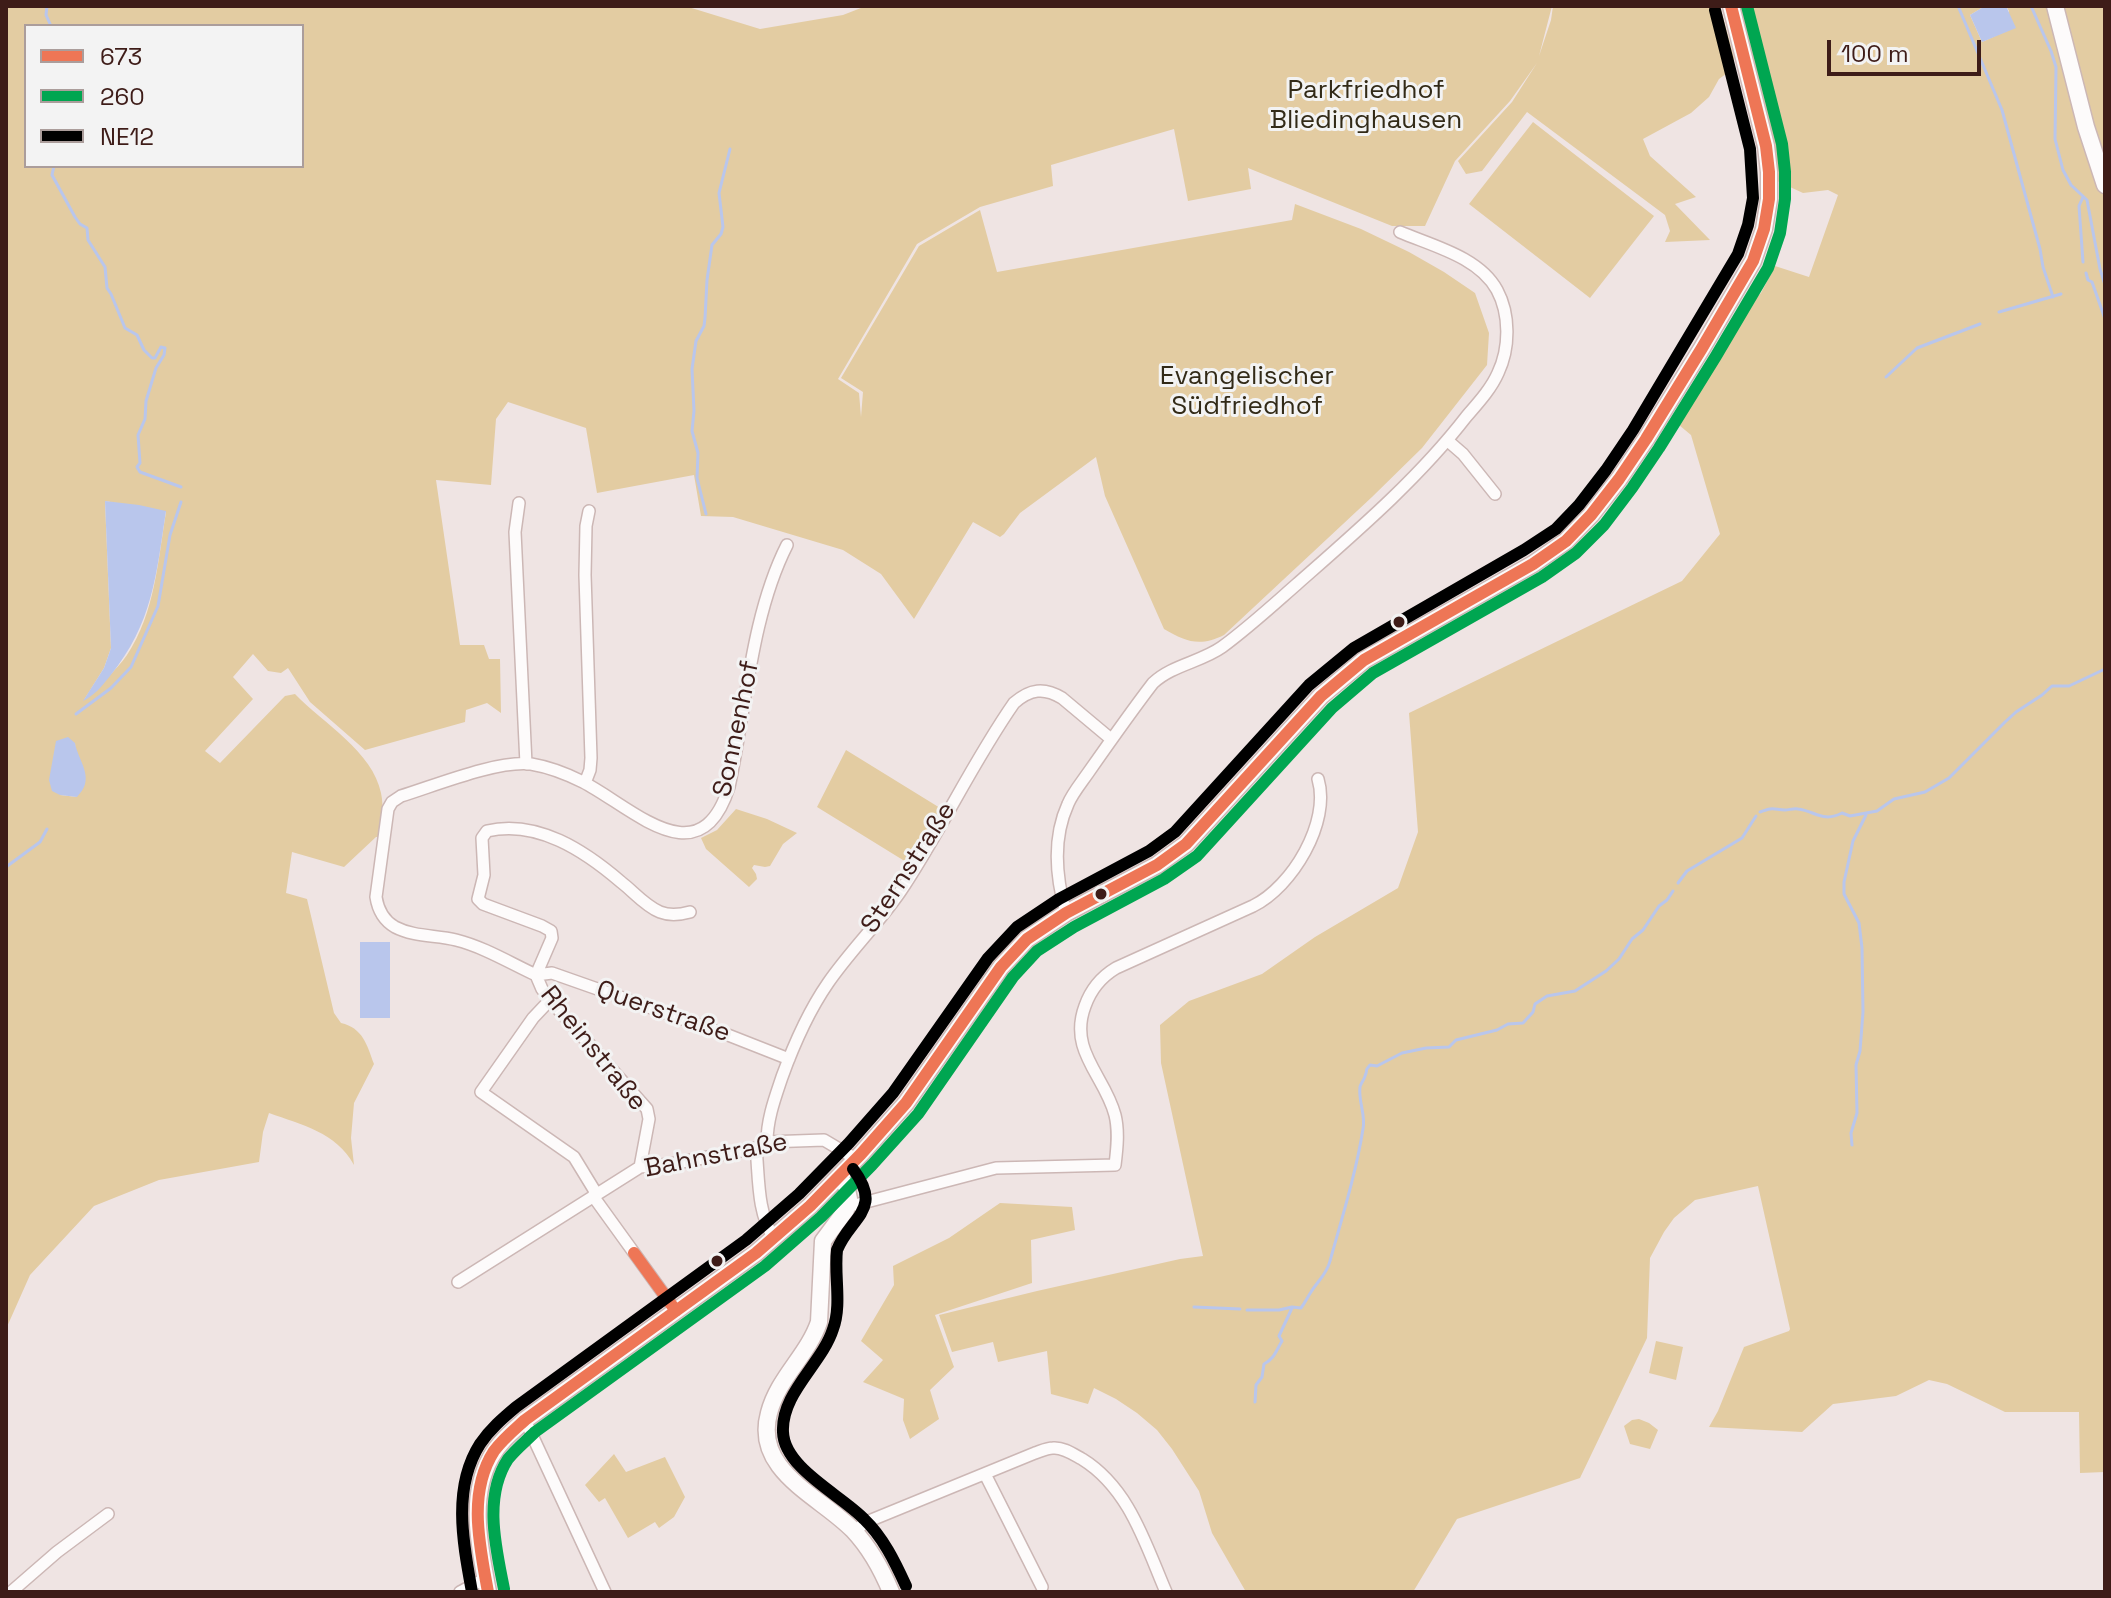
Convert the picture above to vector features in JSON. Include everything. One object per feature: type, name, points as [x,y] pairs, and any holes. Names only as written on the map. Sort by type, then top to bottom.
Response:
[{"type":"main road","points":[[487,1585],[478,1531],[478,1503],[491,1457],[500,1444],[525,1420],[756,1253],[838,1178],[906,1103],[1001,967],[1037,931],[1157,865],[1186,844],[1321,696],[1350,671],[1380,650],[1549,553],[1566,541],[1591,515],[1653,427],[1729,302],[1753,261],[1764,229],[1769,199],[1766,146],[1731,6]]},
{"type":"main road","points":[[2055,6],[2086,127],[2105,185]]},
{"type":"main road","points":[[838,1178],[846,1185],[848,1204],[823,1241],[818,1327],[776,1394],[767,1418],[768,1440],[785,1474],[855,1532],[870,1552],[891,1592]]},
{"type":"street","points":[[1066,913],[1057,868],[1061,824],[1068,803],[1153,683],[1161,675],[1222,647],[1325,559],[1448,441],[1499,372],[1507,335],[1503,303],[1497,289],[1487,276],[1464,259],[1400,232]]},
{"type":"street","points":[[1448,441],[1463,454],[1495,494]]},
{"type":"street","points":[[519,503],[515,532],[526,764]]},
{"type":"street","points":[[585,783],[591,758],[585,575],[589,511]]},
{"type":"street","name":"Sonnenhof","points":[[392,802],[401,796],[473,774],[526,764],[557,771],[585,783],[669,832],[693,832],[702,828],[715,817],[729,787],[760,624],[779,560],[787,545]]},
{"type":"street","name":"Sternstraße","points":[[774,1238],[763,1214],[761,1145],[789,1059],[807,1018],[828,983],[900,892],[1014,703],[1024,694],[1045,690],[1062,698],[1111,739]]},
{"type":"street","points":[[848,1204],[855,1205],[996,1168],[1115,1165],[1115,1115],[1082,1046],[1080,1030],[1087,1000],[1099,981],[1116,968],[1271,895],[1286,878],[1314,834],[1321,802],[1318,779]]},
{"type":"street","name":"Rheinstraße","points":[[392,802],[388,809],[376,897],[384,919],[405,931],[468,944],[536,975],[550,1000],[647,1109],[649,1119],[640,1167]]},
{"type":"street","points":[[536,975],[552,938],[551,931],[483,904],[478,899],[484,875],[482,838],[487,831],[512,829],[547,836],[593,859],[654,909],[671,915],[690,912]]},
{"type":"street","name":"Querstraße","points":[[536,975],[552,973],[789,1059]]},
{"type":"street","points":[[550,1000],[533,1018],[481,1092],[574,1157],[595,1194],[676,1311]]},
{"type":"street","name":"Bahnstraße","points":[[458,1282],[640,1167],[671,1164],[761,1145],[824,1140],[856,1159]]},
{"type":"street","points":[[525,1420],[605,1592]]},
{"type":"street","points":[[855,1532],[864,1523],[1035,1453],[1055,1448],[1078,1456],[1110,1482],[1132,1512],[1166,1592]]},
{"type":"street","points":[[985,1474],[1042,1587]]},
{"type":"street","points":[[11,1592],[108,1514]]},
{"type":"street","points":[[460,1592],[487,1585]]},
{"type":"green space","points":[[6,6],[685,6],[760,29],[843,15],[866,6],[1552,6],[1539,56],[1553,6],[1720,6],[1734,57],[1734,68],[1719,79],[1709,97],[1691,113],[1643,139],[1650,156],[1696,197],[1675,204],[1710,240],[1665,242],[1670,231],[1665,215],[1527,112],[1482,171],[1466,174],[1458,161],[1512,102],[1537,63],[1510,101],[1455,161],[1425,226],[1392,226],[1248,168],[1251,189],[1188,201],[1174,129],[1051,165],[1053,186],[980,207],[917,244],[838,379],[859,393],[861,417],[863,392],[841,378],[919,246],[980,210],[997,272],[1292,220],[1295,204],[1361,229],[1409,252],[1475,293],[1489,333],[1487,365],[1422,448],[1224,635],[1215,639],[1193,641],[1164,629],[1105,496],[1096,457],[1020,513],[1000,537],[973,522],[914,619],[881,574],[843,550],[733,517],[701,516],[694,475],[597,493],[586,428],[508,402],[496,419],[491,485],[436,480],[460,645],[484,645],[489,659],[500,659],[501,713],[487,703],[466,710],[465,722],[365,750],[310,702],[288,668],[281,673],[268,671],[253,654],[233,677],[253,699],[205,751],[220,763],[285,696],[295,694],[358,751],[376,778],[382,804],[380,837],[376,837],[344,867],[292,852],[286,893],[307,899],[334,1013],[341,1023],[359,1033],[374,1064],[354,1103],[351,1138],[354,1165],[328,1137],[269,1113],[259,1162],[159,1180],[94,1206],[30,1275],[6,1329]],"holes":[[[105,501],[166,512],[154,586],[144,622],[118,667],[84,700],[104,668],[111,648]],[[75,743],[77,797],[60,795]]]},
{"type":"green space","points":[[1738,6],[1985,6],[1970,15],[1982,42],[2002,33],[2009,11],[2006,6],[2050,6],[2097,181],[2105,199],[2105,1472],[2080,1473],[2079,1412],[2005,1412],[1947,1384],[1929,1380],[1896,1396],[1833,1404],[1802,1432],[1709,1427],[1744,1347],[1790,1329],[1758,1186],[1695,1200],[1674,1218],[1664,1232],[1650,1258],[1647,1338],[1580,1478],[1457,1519],[1413,1592],[1246,1592],[1212,1533],[1199,1491],[1157,1430],[1116,1399],[1094,1388],[1088,1404],[1051,1394],[1047,1351],[998,1362],[993,1342],[952,1352],[939,1315],[1203,1256],[1161,1063],[1160,1025],[1189,1001],[1262,974],[1315,937],[1398,888],[1418,832],[1409,713],[1682,581],[1720,534],[1691,435],[1673,420],[1738,315],[1761,293],[1775,266],[1809,277],[1838,195],[1828,190],[1803,193],[1777,181],[1774,145]]},
{"type":"green space","points":[[2060,6],[2105,6],[2105,162],[2090,117]]},
{"type":"green space","points":[[1533,122],[1654,216],[1590,298],[1469,204]]},
{"type":"green space","points":[[846,750],[945,811],[911,865],[817,807]]},
{"type":"green space","points":[[736,809],[797,833],[783,844],[770,866],[754,865],[752,868],[757,879],[749,887],[706,849],[701,838],[717,830]]},
{"type":"green space","points":[[1000,1203],[1072,1207],[1075,1230],[1031,1240],[1032,1283],[935,1315],[954,1367],[930,1390],[939,1419],[910,1439],[903,1420],[904,1399],[863,1382],[883,1360],[861,1341],[894,1285],[893,1266],[949,1238]]},
{"type":"green space","points":[[1656,1341],[1683,1347],[1676,1380],[1649,1373]]},
{"type":"green space","points":[[1639,1419],[1658,1430],[1650,1449],[1630,1444],[1624,1426]]},
{"type":"green space","points":[[614,1454],[626,1472],[665,1457],[685,1497],[674,1517],[659,1528],[655,1522],[628,1538],[605,1498],[599,1502],[585,1485]]},
{"type":"water","points":[[1985,6],[2006,6],[2016,28],[1982,42],[1970,15]]},
{"type":"water","points":[[105,501],[166,511],[155,578],[144,618],[110,676],[83,701],[104,668],[111,648]]},
{"type":"water","points":[[68,737],[75,743],[86,779],[77,797],[52,791],[49,780],[56,741]]},
{"type":"water","points":[[360,942],[390,942],[390,1018],[360,1018]]},
{"type":"waterway","points":[[47,6],[46,15],[50,24]]},
{"type":"waterway","points":[[692,6],[697,6]]},
{"type":"waterway","points":[[1958,6],[2002,110],[2053,297]]},
{"type":"waterway","points":[[2031,6],[2056,67],[2055,139],[2063,170],[2071,185],[2087,200],[2105,285]]},
{"type":"waterway","points":[[706,514],[697,478],[698,453],[692,431],[692,369],[696,341],[704,326],[712,245],[723,227],[719,193],[730,149]]},
{"type":"waterway","points":[[54,168],[52,175],[75,217],[87,228],[88,240],[105,267],[107,288],[125,328],[137,335],[152,358],[161,347],[165,348],[146,401],[145,419],[138,435],[140,463],[137,467],[140,472],[181,487]]},
{"type":"waterway","points":[[2083,197],[2079,206],[2083,262]]},
{"type":"waterway","points":[[2086,273],[2105,319]]},
{"type":"waterway","points":[[1999,312],[2061,294]]},
{"type":"waterway","points":[[1886,377],[1917,348],[1980,324]]},
{"type":"waterway","points":[[76,714],[111,688],[131,667],[158,606],[170,535],[181,502]]},
{"type":"waterway","points":[[1760,812],[1796,809],[1824,817],[1842,813],[1850,816],[1877,811],[1894,799],[1925,792],[1949,778],[2016,712],[2052,686],[2069,686],[2105,669]]},
{"type":"waterway","points":[[1852,1145],[1851,1133],[1857,1113],[1856,1065],[1863,1012],[1862,948],[1859,923],[1844,894],[1844,882],[1853,841],[1866,815]]},
{"type":"waterway","points":[[1678,883],[1687,871],[1742,838],[1756,816]]},
{"type":"waterway","points":[[6,867],[40,842],[47,829]]},
{"type":"waterway","points":[[1247,1310],[1301,1308],[1327,1270],[1357,1162],[1364,1124],[1360,1087],[1370,1065],[1377,1066],[1402,1053],[1449,1047],[1456,1040],[1497,1030],[1508,1024],[1523,1023],[1533,1012],[1535,1004],[1547,996],[1575,991],[1606,971],[1673,891]]},
{"type":"waterway","points":[[1194,1307],[1240,1309]]},
{"type":"waterway","points":[[1255,1402],[1256,1385],[1262,1377],[1264,1364],[1273,1357],[1282,1341],[1279,1336],[1292,1308]]},
{"type":"transit line","name":"673","points":[[488,1592],[479,1539],[478,1502],[486,1467],[494,1451],[509,1435],[525,1420],[756,1253],[810,1206],[906,1103],[1001,967],[1027,939],[1066,913],[1157,865],[1186,844],[1321,696],[1364,660],[1533,564],[1566,541],[1591,515],[1646,439],[1702,348],[1753,261],[1764,229],[1769,199],[1766,146],[1731,6]]},
{"type":"transit line","name":"260","points":[[504,1589],[495,1540],[494,1506],[500,1474],[518,1448],[535,1432],[765,1266],[821,1217],[918,1114],[1013,977],[1037,951],[1074,927],[1164,879],[1197,856],[1332,708],[1373,673],[1542,577],[1576,553],[1604,525],[1659,448],[1716,356],[1768,268],[1780,233],[1785,199],[1782,144],[1747,6]]},
{"type":"transit line","name":"NE12","points":[[472,1592],[463,1535],[463,1497],[471,1461],[480,1444],[497,1424],[746,1240],[799,1194],[893,1093],[988,958],[1017,927],[1059,899],[1149,851],[1175,832],[1309,685],[1354,648],[1524,550],[1556,529],[1579,505],[1633,430],[1738,254],[1748,225],[1753,198],[1750,149],[1715,10]]},
{"type":"transit line","name":"NE12","points":[[853,1169],[862,1183],[865,1204],[837,1250],[836,1320],[828,1342],[788,1404],[783,1432],[786,1445],[803,1469],[854,1510],[877,1534],[906,1586]]},
{"type":"transit line","name":"673","points":[[634,1253],[676,1311]]},
{"type":"park label","name":"Parkfriedhof Bliedinghausen","points":[[1366,106]]},
{"type":"park label","name":"Evangelischer Südfriedhof","points":[[1247,392]]}]
